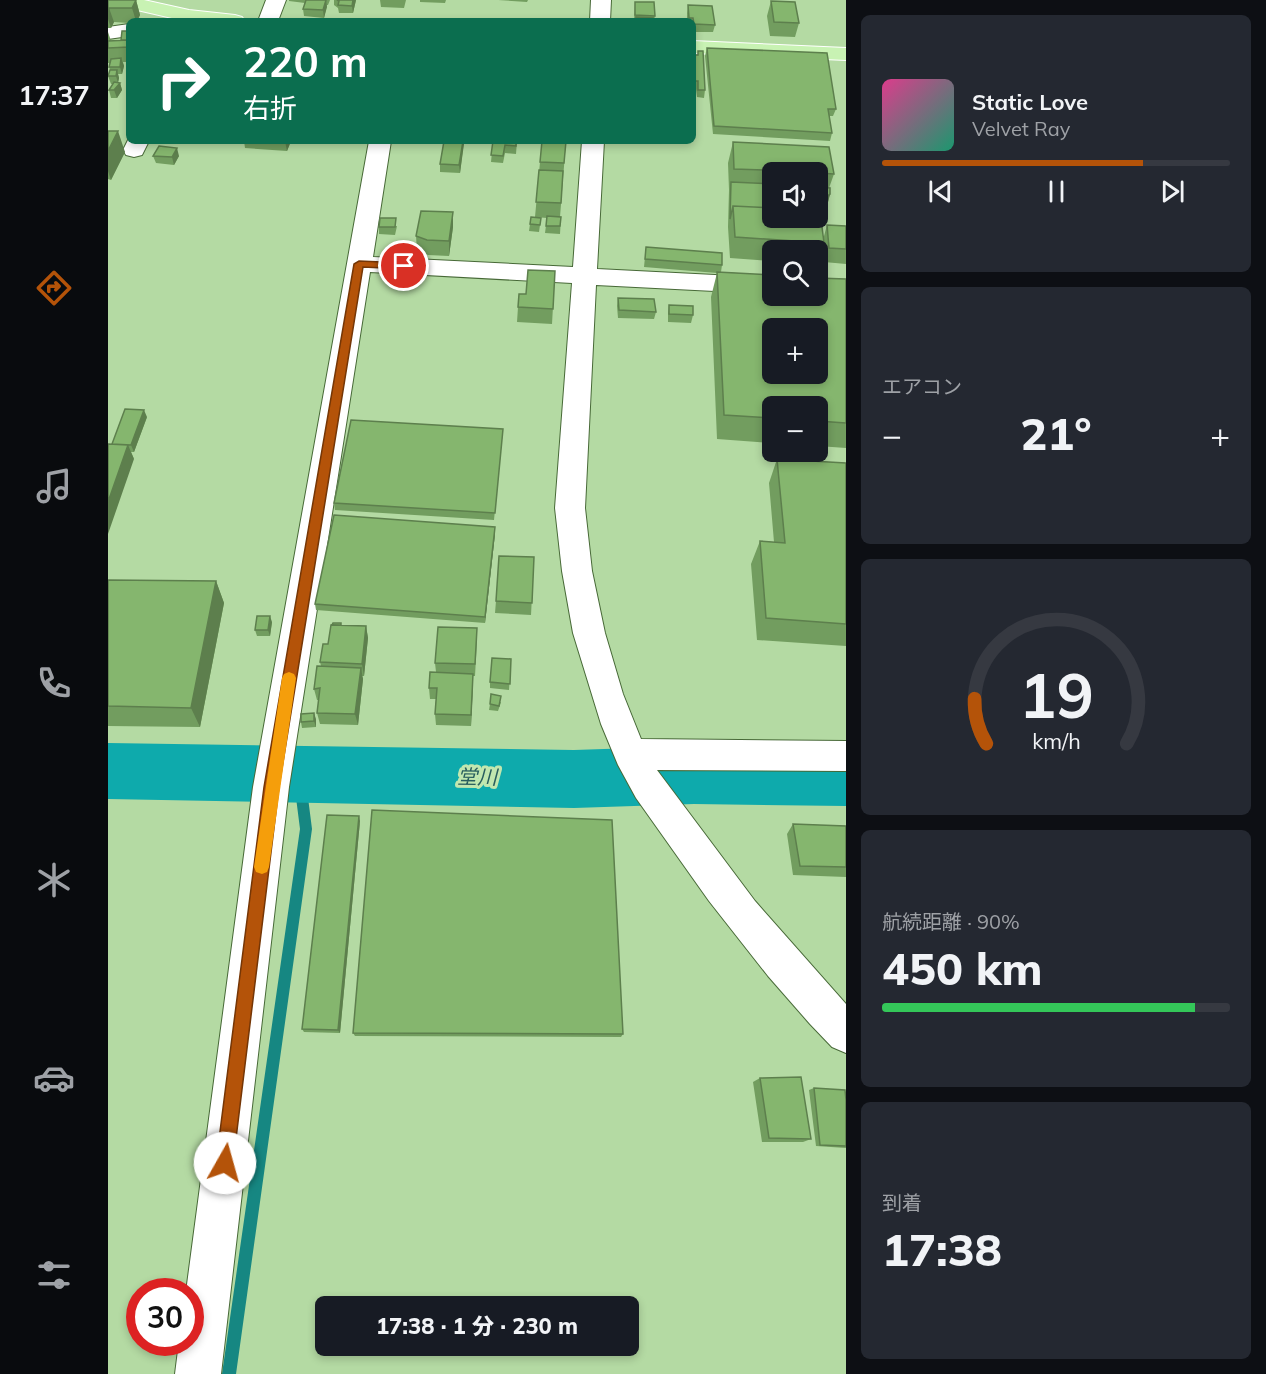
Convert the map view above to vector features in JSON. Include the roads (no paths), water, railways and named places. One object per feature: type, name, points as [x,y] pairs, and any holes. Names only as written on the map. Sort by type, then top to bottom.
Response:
[{"type":"main road","points":[[118,0],[185,18]]},
{"type":"main road","points":[[696,47],[846,54]]},
{"type":"street","points":[[269,18],[276,0]]},
{"type":"street","points":[[600,18],[601,0]]},
{"type":"street","points":[[108,33],[126,30]]},
{"type":"street","points":[[198,1374],[272,787],[379,144]]},
{"type":"street","points":[[593,144],[570,508],[572,547],[585,621],[600,673],[630,754],[658,800],[719,887],[816,1002],[846,1033]]},
{"type":"street","points":[[359,264],[762,285]]},
{"type":"street","points":[[630,754],[846,756]]},
{"type":"waterway","name":"堂川","points":[[108,771],[574,779],[694,775],[846,777]]},
{"type":"waterway","points":[[229,1374],[306,829],[299,774]]}]
